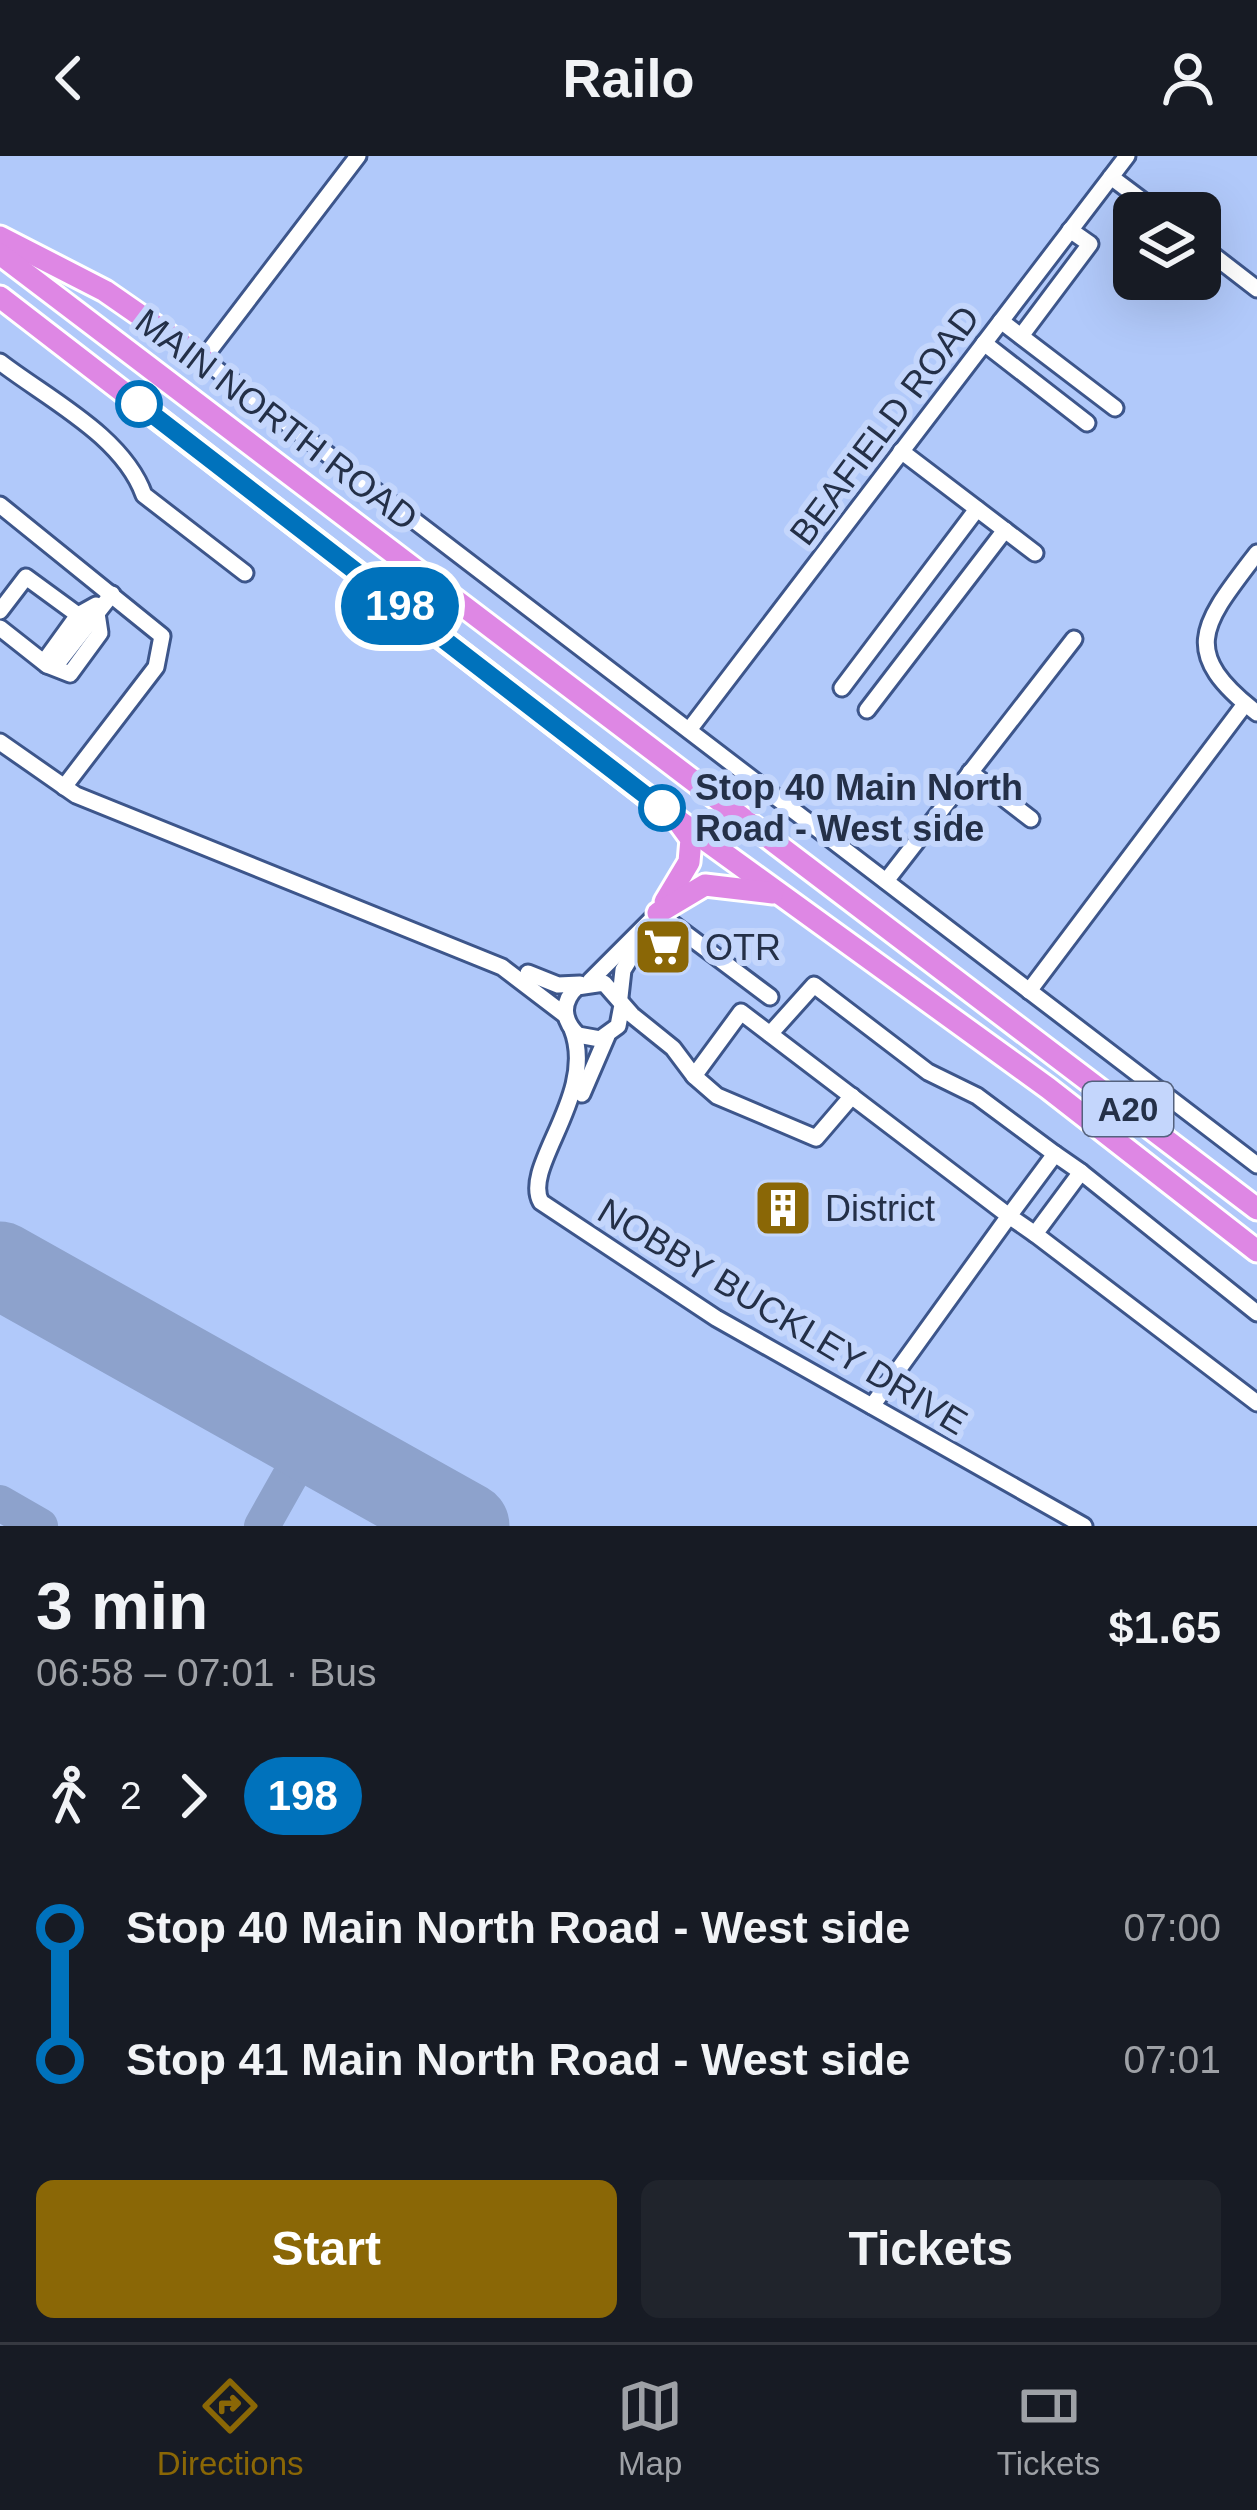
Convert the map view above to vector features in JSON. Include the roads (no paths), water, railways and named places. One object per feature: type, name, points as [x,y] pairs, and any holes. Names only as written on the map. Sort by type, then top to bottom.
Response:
[{"type":"highway","points":[[0,237],[106,291],[203,359]]},
{"type":"highway","name":"MAIN NORTH ROAD","points":[[0,254],[482,614],[1257,1208]]},
{"type":"highway","name":"MAIN NORTH ROAD","points":[[0,298],[675,818],[1048,1088],[1257,1251]]},
{"type":"highway","points":[[656,916],[689,862],[691,839],[675,818]]},
{"type":"highway","points":[[656,916],[705,885],[779,895]]},
{"type":"street","points":[[203,359],[358,156]]},
{"type":"street","name":"BEAFIELD ROAD","points":[[689,730],[1127,156]]},
{"type":"street","points":[[1111,176],[1132,192]]},
{"type":"street","points":[[1021,336],[1090,244],[1070,230]]},
{"type":"street","points":[[1221,261],[1257,289]]},
{"type":"street","points":[[1001,321],[1115,408]]},
{"type":"street","points":[[984,343],[1088,423]]},
{"type":"street","name":"MAIN NORTH ROAD","points":[[203,359],[1257,1165]]},
{"type":"street","points":[[0,362],[118,452],[139,478],[144,495],[245,573]]},
{"type":"street","points":[[902,451],[1035,553]]},
{"type":"street","points":[[0,505],[156,628],[162,651],[156,667],[64,788]]},
{"type":"street","points":[[842,688],[977,509]]},
{"type":"street","points":[[867,710],[1006,530]]},
{"type":"street","points":[[1029,991],[1251,708],[1214,677],[1204,653],[1209,623],[1257,553]]},
{"type":"street","points":[[0,611],[26,578],[78,615],[85,615],[109,592]]},
{"type":"street","points":[[0,628],[61,674],[73,671],[100,632],[98,613],[109,592]]},
{"type":"street","points":[[45,664],[78,615]]},
{"type":"street","points":[[886,881],[1073,639]]},
{"type":"street","points":[[0,742],[64,788],[172,837],[502,967],[558,985],[610,986],[717,1096],[816,1138],[852,1096]]},
{"type":"street","points":[[970,772],[1031,819]]},
{"type":"street","points":[[569,1022],[567,999],[656,916]]},
{"type":"street","points":[[656,916],[770,997]]},
{"type":"street","points":[[610,1034],[621,1001],[623,970],[656,916]]},
{"type":"street","points":[[502,967],[592,1040],[610,1034],[665,1040]]},
{"type":"street","points":[[770,1034],[814,985],[928,1072],[977,1096],[1081,1172],[1257,1313]]},
{"type":"street","points":[[694,1076],[741,1012],[1257,1403]]},
{"type":"street","name":"NOBBY BUCKLEY DRIVE","points":[[568,1110],[580,1068],[569,1022]]},
{"type":"street","name":"NOBBY BUCKLEY DRIVE","points":[[610,1034],[537,1178],[542,1202],[716,1318],[1084,1526]]},
{"type":"street","points":[[872,1406],[1055,1154]]},
{"type":"street","points":[[1035,1234],[1081,1172]]},
{"type":"place","name":"Stop 40 Main North Road - West side","points":[[662,808]]},
{"type":"place","name":"OTR","points":[[663,947]]},
{"type":"place","name":"District","points":[[783,1208]]}]
